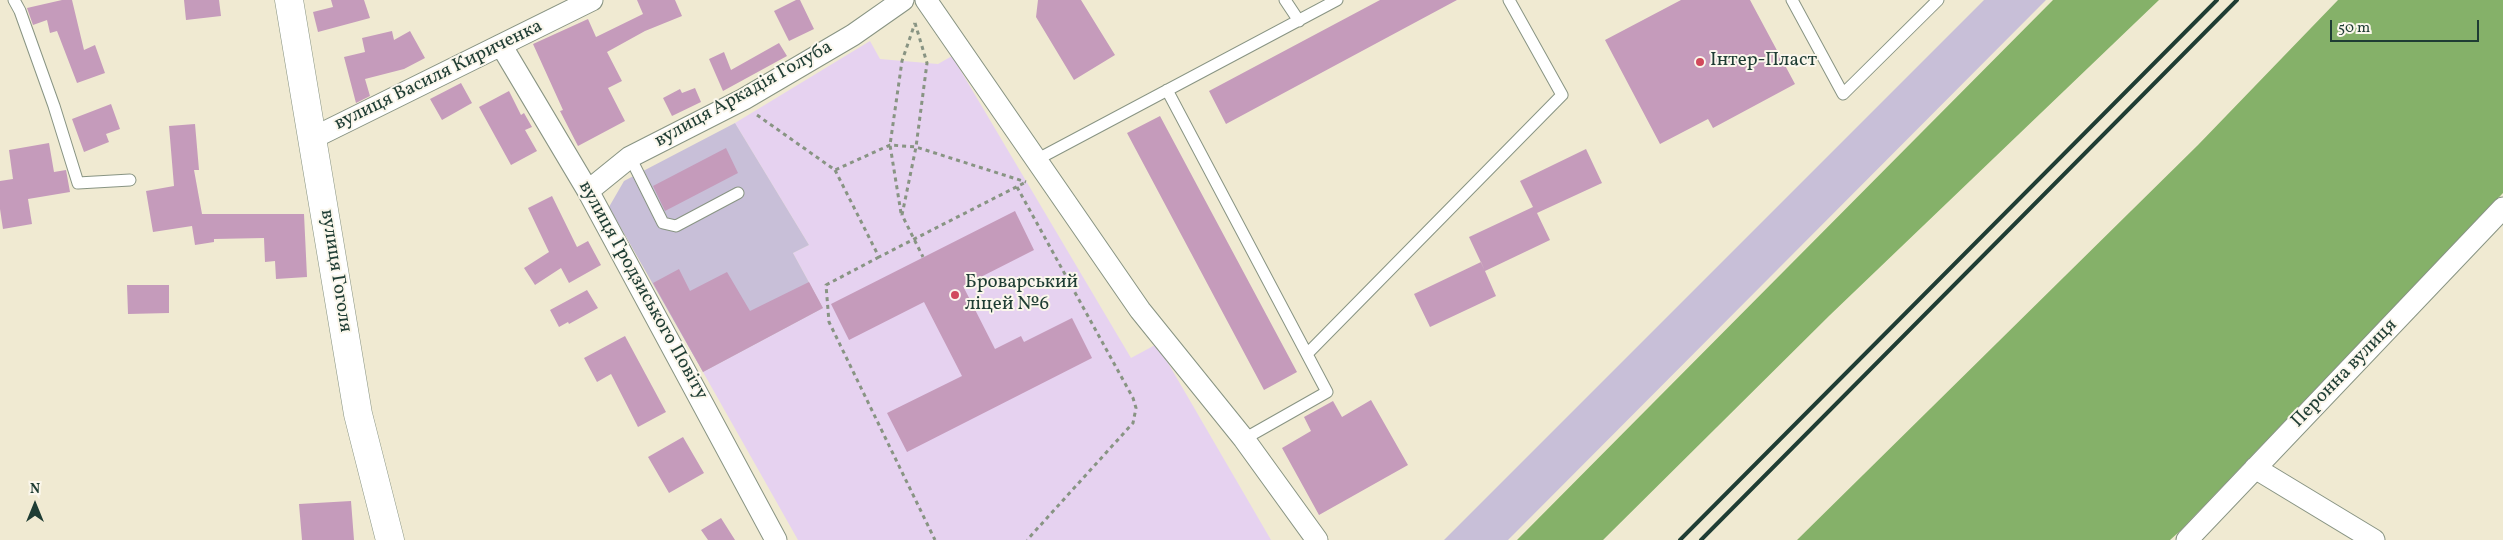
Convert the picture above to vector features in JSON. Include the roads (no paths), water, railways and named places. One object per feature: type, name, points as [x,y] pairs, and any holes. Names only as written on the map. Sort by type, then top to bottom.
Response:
[{"type":"street","name":"вулиця Гоголя","points":[[289,0],[358,414],[390,540]]},
{"type":"street","name":"вулиця Василя Кириченка","points":[[313,138],[592,0]]},
{"type":"street","name":"вулиця Аркадія Голуба","points":[[588,191],[630,157],[744,99],[852,34],[915,5]]},
{"type":"street","points":[[915,5],[1036,160],[1140,310],[1244,439],[1317,540]]},
{"type":"street","name":"вулиця Гродзиського Повіту","points":[[501,45],[588,191],[776,540]]},
{"type":"street","name":"Перонна вулиця","points":[[2186,540],[2503,208]]},
{"type":"street","points":[[2256,468],[2374,540]]},
{"type":"lane","points":[[14,0],[20,11],[54,106],[78,183],[130,180]]},
{"type":"lane","points":[[1285,0],[1299,21]]},
{"type":"lane","points":[[1036,160],[1337,0]]},
{"type":"lane","points":[[1307,354],[1562,96],[1509,0]]},
{"type":"lane","points":[[1792,0],[1843,94],[1938,0]]},
{"type":"lane","points":[[1167,90],[1327,392],[1244,439]]},
{"type":"lane","points":[[630,157],[663,223],[676,226],[738,193]]},
{"type":"railway","points":[[1680,540],[2217,0]]},
{"type":"railway","points":[[1701,540],[2237,0]]},
{"type":"place","name":"Інтер-Пласт","points":[[1700,62]]},
{"type":"place","name":"Броварський ліцей №6","points":[[955,295]]}]
